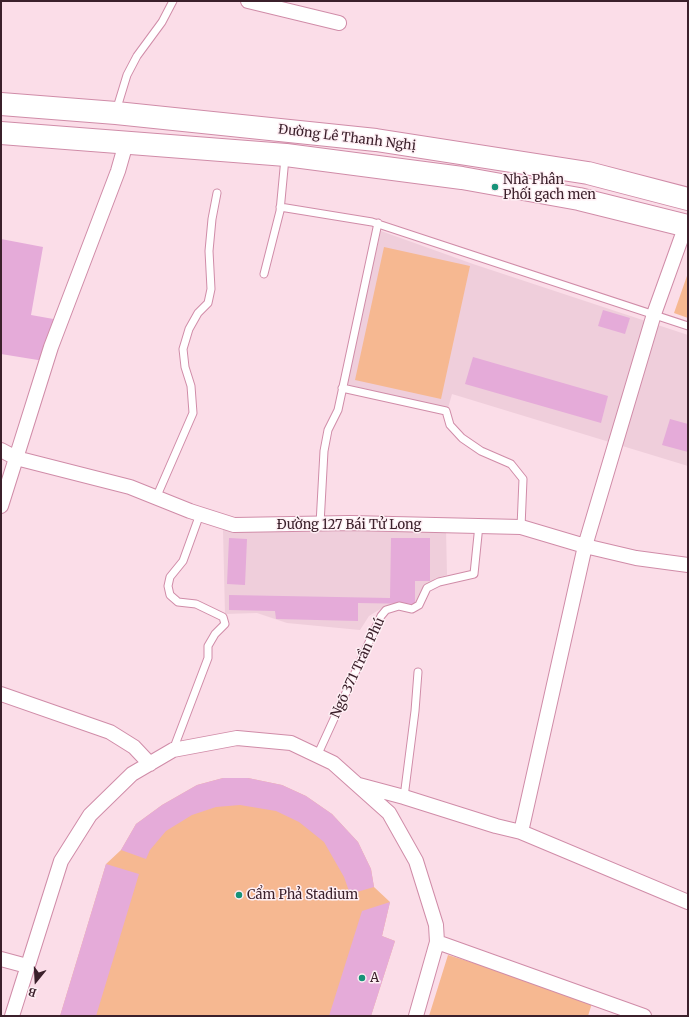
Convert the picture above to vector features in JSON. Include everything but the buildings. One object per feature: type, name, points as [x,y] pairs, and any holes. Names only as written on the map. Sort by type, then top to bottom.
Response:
[{"type":"highway","name":"Đường Lê Thanh Nghị","points":[[1,104],[116,113],[376,140],[588,173],[688,199]]},
{"type":"highway","name":"Đường Lê Thanh Nghị","points":[[1,133],[286,156],[470,180],[579,199],[687,225]]},
{"type":"street","points":[[248,1],[339,23]]},
{"type":"street","points":[[1,506],[52,347],[118,171],[126,143]]},
{"type":"street","points":[[521,832],[585,546],[654,314],[687,225]]},
{"type":"street","name":"Đường 127 Bái Tử Long","points":[[1,450],[16,458],[130,487],[156,498],[234,525],[320,524],[521,527],[585,546],[636,558],[688,565]]},
{"type":"street","points":[[1,694],[110,732],[134,747],[150,764]]},
{"type":"street","points":[[12,1016],[61,861],[90,815],[132,774],[173,750],[237,738],[291,743],[333,763],[389,813],[416,861],[436,925],[437,942],[416,1016]]},
{"type":"street","points":[[357,785],[404,797],[496,826],[521,832],[688,902]]},
{"type":"street","points":[[437,942],[644,1016]]},
{"type":"street","points":[[1,959],[27,966]]},
{"type":"lane","points":[[116,113],[127,75],[137,56],[162,22],[173,1]]},
{"type":"lane","points":[[264,274],[268,266],[280,207],[286,156]]},
{"type":"lane","points":[[156,498],[193,413],[191,386],[185,367],[183,349],[189,329],[198,313],[208,303],[211,289],[209,252],[212,219],[217,193]]},
{"type":"lane","points":[[280,207],[378,223],[688,326]]},
{"type":"lane","points":[[320,524],[324,451],[328,430],[338,410],[378,223]]},
{"type":"lane","points":[[342,388],[446,411],[450,425],[462,438],[481,451],[511,464],[523,479],[521,527]]},
{"type":"lane","points":[[173,750],[208,658],[208,646],[215,634],[225,624],[223,617],[196,604],[178,602],[170,595],[168,586],[170,577],[183,561],[200,514]]},
{"type":"lane","name":"Ngõ 371 Trần Phú","points":[[317,756],[381,616],[386,610],[399,606],[412,609],[419,605],[428,588],[439,582],[474,574],[479,526]]},
{"type":"lane","points":[[404,797],[415,711],[418,672]]},
{"type":"shaded area","points":[[381,231],[473,264],[688,335],[688,466],[452,394],[448,408],[345,384]]},
{"type":"shaded area","points":[[384,247],[470,266],[441,399],[355,380]]},
{"type":"shaded area","points":[[688,273],[688,318],[674,313]]},
{"type":"shaded area","points":[[446,529],[447,575],[436,578],[427,585],[413,606],[390,606],[382,608],[369,616],[360,630],[287,623],[257,613],[225,614],[223,530]]},
{"type":"shaded area","name":"Cẩm Phả Stadium","points":[[223,778],[248,778],[282,785],[306,796],[332,814],[358,842],[371,869],[374,887],[390,902],[382,936],[395,941],[371,1016],[60,1016],[106,864],[121,850],[136,824],[162,805],[197,785]]},
{"type":"shaded area","points":[[448,955],[593,1000],[588,1016],[429,1016]]},
{"type":"place","name":"Nhà Phân Phối gạch men","points":[[495,187]]},
{"type":"place","name":"Cẩm Phả Stadium","points":[[239,895]]},
{"type":"place","name":"A","points":[[362,978]]}]
